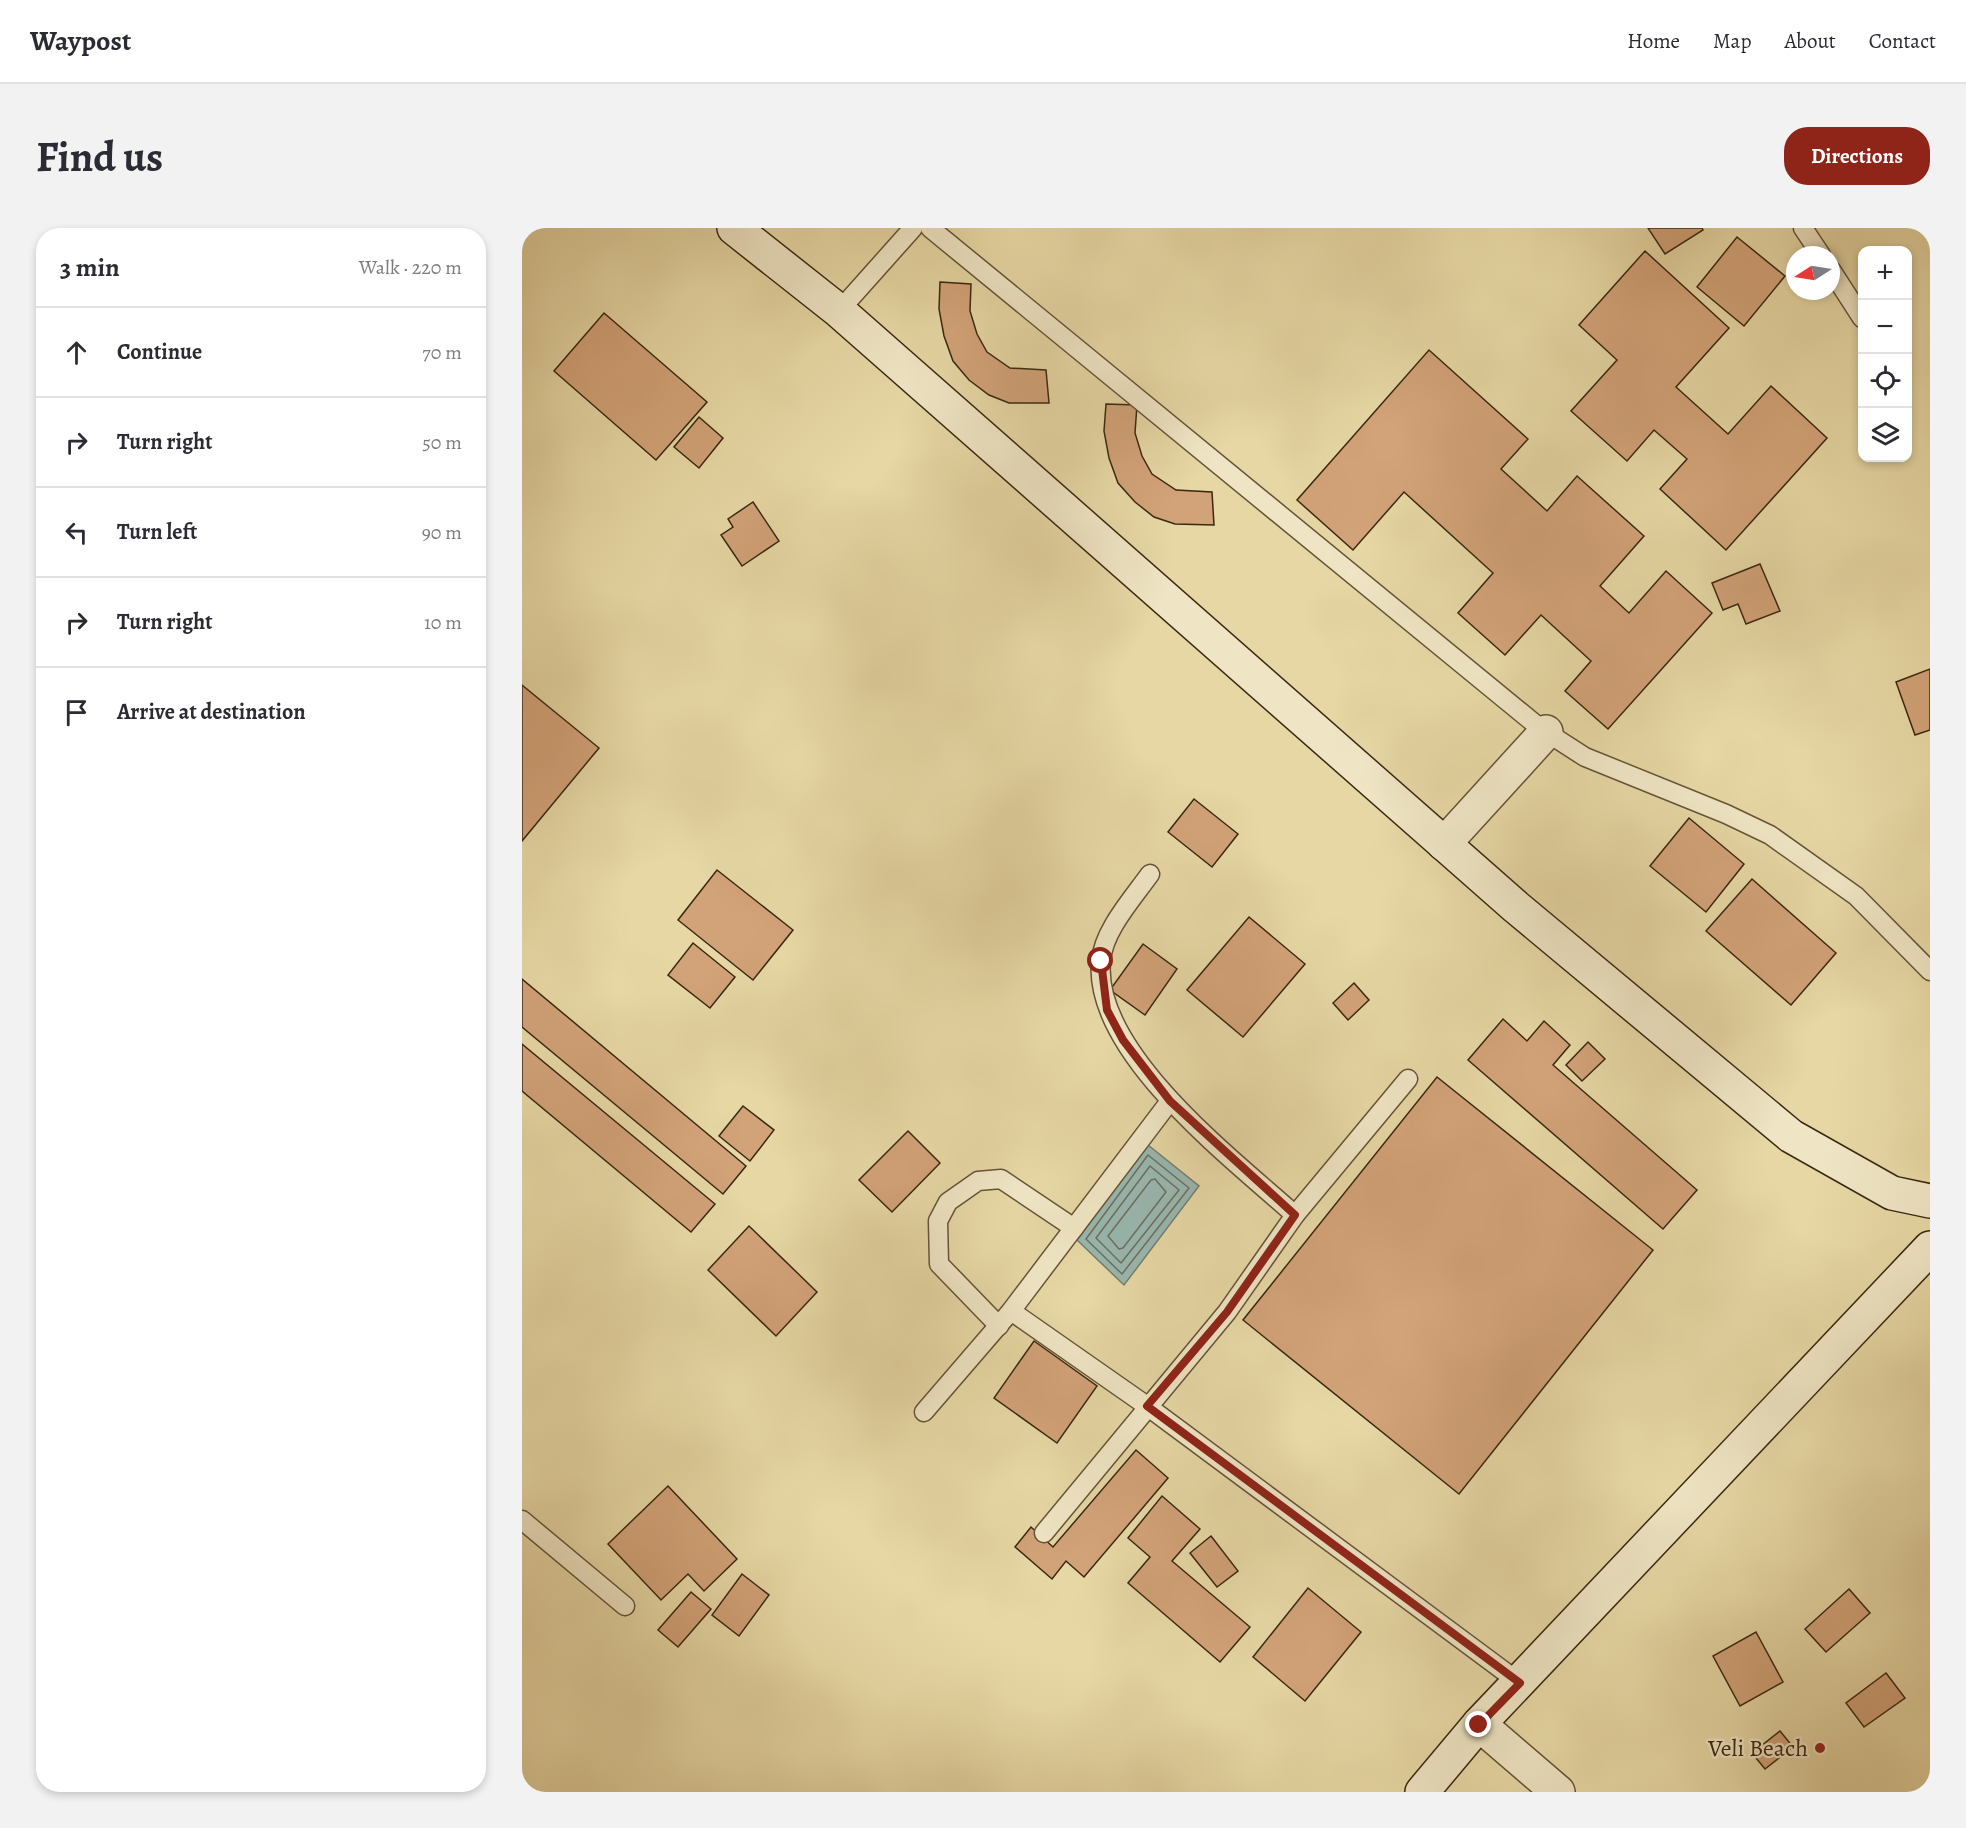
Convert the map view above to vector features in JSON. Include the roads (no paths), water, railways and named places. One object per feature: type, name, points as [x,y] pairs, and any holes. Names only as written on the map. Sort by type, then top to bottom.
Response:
[{"type":"main road","points":[[734,228],[839,311],[1444,844],[1791,1136],[1892,1193],[1930,1201]]},
{"type":"main road","points":[[1444,844],[1546,732]]},
{"type":"main road","points":[[1422,1792],[1479,1725],[1930,1248]]},
{"type":"main road","points":[[1479,1725],[1558,1792]]},
{"type":"lane","points":[[839,311],[913,228]]},
{"type":"lane","points":[[930,228],[1546,732],[1585,757],[1726,814],[1770,835],[1856,896],[1930,971]]},
{"type":"lane","points":[[1803,228],[1815,246]]},
{"type":"lane","points":[[1840,284],[1858,310]]},
{"type":"lane","points":[[1150,874],[1114,924],[1101,961],[1107,1010],[1123,1040],[1170,1101],[1295,1215]]},
{"type":"lane","points":[[1044,1533],[1227,1312],[1295,1215],[1408,1078]]},
{"type":"lane","points":[[924,1413],[1011,1311],[1170,1101]]},
{"type":"lane","points":[[999,1326],[939,1264],[938,1221],[948,1202],[978,1181],[1001,1179],[1074,1228]]},
{"type":"lane","points":[[1011,1311],[1147,1406],[1520,1683]]},
{"type":"lane","points":[[522,1520],[625,1606]]},
{"type":"water","points":[[1148,1145],[1199,1186],[1124,1285],[1077,1240]]},
{"type":"place","name":"Veli Beach","points":[[1820,1748]]}]
